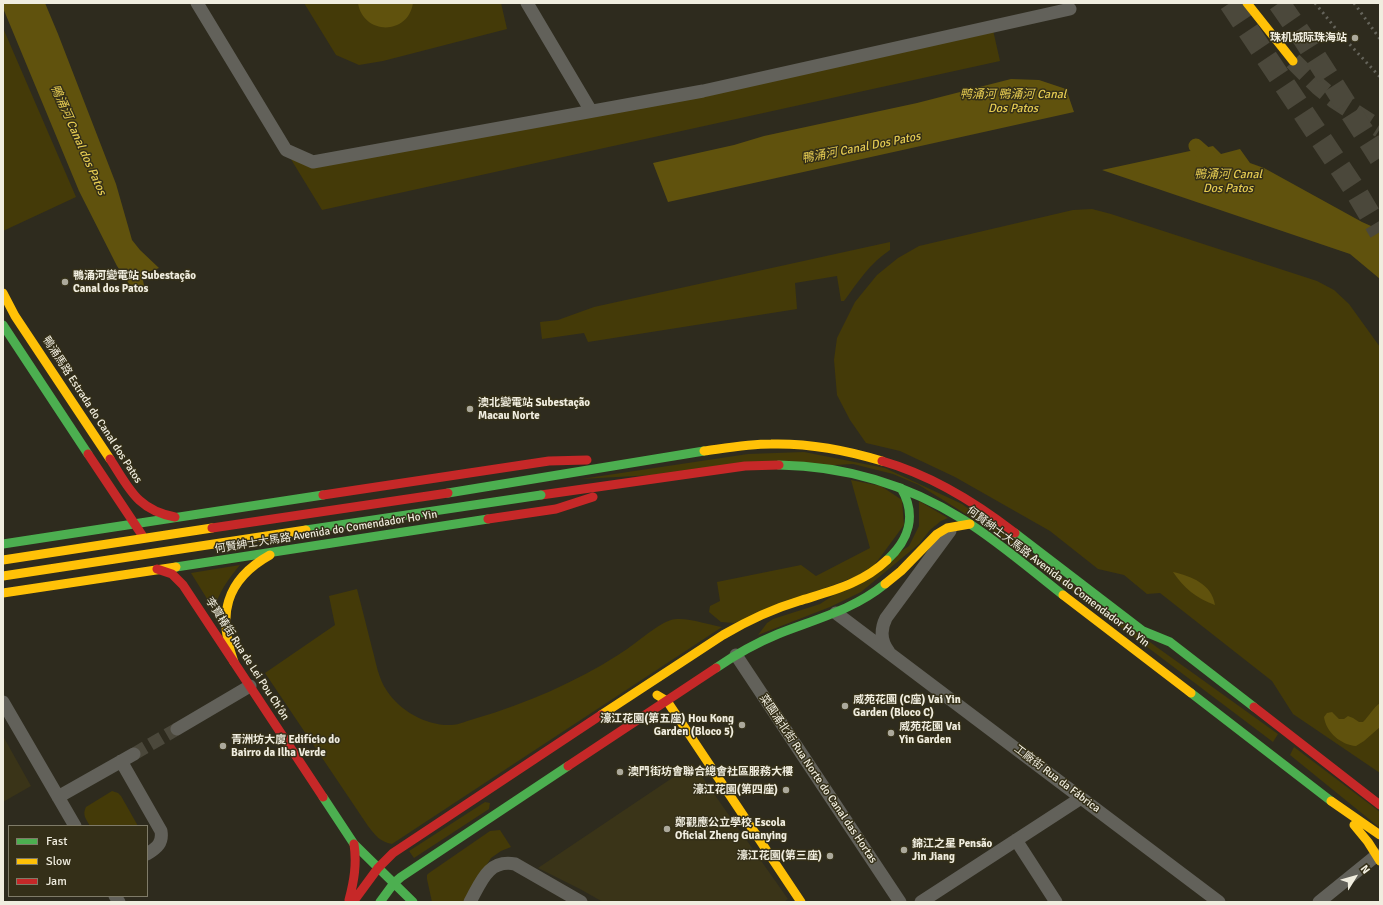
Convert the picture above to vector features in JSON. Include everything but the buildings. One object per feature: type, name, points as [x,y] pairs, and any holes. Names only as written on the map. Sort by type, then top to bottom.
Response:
[{"type":"main road","points":[[1247,3],[1293,61]]},
{"type":"main road","name":"鴨涌馬路 Estrada do Canal dos Patos","points":[[3,293],[16,316],[132,494],[140,503],[151,511],[164,516],[178,518]]},
{"type":"main road","points":[[3,325],[141,535],[158,551],[178,560],[196,563]]},
{"type":"main road","name":"何賢紳士大馬路 Avenida do Comendador Ho Yin","points":[[3,560],[539,479],[645,459],[743,446],[785,444],[843,451],[871,457],[899,466],[952,490],[983,509],[1143,631],[1170,642],[1380,805]]},
{"type":"main road","name":"何賢紳士大馬路 Avenida do Comendador Ho Yin","points":[[3,544],[549,461],[645,459]]},
{"type":"main road","name":"何賢紳士大馬路 Avenida do Comendador Ho Yin","points":[[3,576],[648,479],[745,466],[784,464],[839,470],[866,476],[901,488],[930,501],[970,524],[1327,798],[1380,835]]},
{"type":"main road","name":"何賢紳士大馬路 Avenida do Comendador Ho Yin","points":[[3,593],[556,509],[648,479]]},
{"type":"main road","points":[[353,902],[378,868],[393,853],[723,635],[766,612],[789,603],[856,583],[870,576],[882,567],[898,549],[910,526],[909,506],[906,495],[901,488]]},
{"type":"main road","points":[[329,495],[374,495],[382,497],[390,503],[392,520],[382,535]]},
{"type":"main road","points":[[253,506],[247,512],[243,521],[245,538],[255,544],[265,546],[306,546]]},
{"type":"main road","points":[[380,902],[394,883],[401,877],[736,655],[776,634],[836,613],[860,601],[901,571],[937,534],[953,526],[970,524]]},
{"type":"main road","points":[[3,544],[39,543],[49,548],[54,554],[57,562],[54,576],[46,586]]},
{"type":"main road","points":[[234,662],[226,639],[225,626],[225,614],[232,591],[246,571],[256,563],[277,552],[289,549]]},
{"type":"main road","name":"李寶椿街 Rua de Lei Pou Ch'ôn","points":[[157,569],[171,572],[184,585],[354,844],[413,902]]},
{"type":"main road","points":[[750,631],[766,612]]},
{"type":"main road","points":[[1143,631],[1157,646]]},
{"type":"main road","points":[[736,655],[743,643]]},
{"type":"main road","points":[[648,698],[656,695],[667,701],[801,902]]},
{"type":"main road","points":[[1291,736],[1380,793]]},
{"type":"main road","points":[[549,750],[574,744]]},
{"type":"main road","points":[[494,786],[507,806]]},
{"type":"main road","points":[[1327,798],[1355,825],[1378,858]]},
{"type":"main road","points":[[348,902],[357,868],[354,844]]},
{"type":"street","points":[[197,3],[286,150],[313,162],[703,91],[1070,9]]},
{"type":"street","points":[[527,3],[591,111]]},
{"type":"street","name":"工廠街 Rua da Fábrica","points":[[894,657],[887,649],[882,633],[887,616],[953,526]]},
{"type":"street","name":"工廠街 Rua da Fábrica","points":[[836,613],[1219,902]]},
{"type":"street","name":"菜園涌北街 Rua Norte do Canal das Hortas","points":[[736,655],[900,902]]},
{"type":"street","points":[[177,728],[250,686]]},
{"type":"street","points":[[3,702],[74,825]]},
{"type":"street","points":[[56,794],[134,754]]},
{"type":"street","points":[[120,761],[161,831],[162,839],[160,843],[157,848],[148,853]]},
{"type":"street","points":[[921,902],[1081,798]]},
{"type":"street","points":[[1016,840],[1056,902]]},
{"type":"street","points":[[1319,902],[1378,858]]},
{"type":"street","points":[[470,902],[486,874],[499,864],[507,863],[515,864],[581,902]]},
{"type":"shaded area","points":[[304,3],[501,3],[507,29],[383,61],[359,65],[336,55]]},
{"type":"shaded area","points":[[3,28],[76,197],[3,231]]},
{"type":"shaded area","points":[[993,30],[1000,61],[322,210],[289,156],[313,167]]},
{"type":"shaded area","points":[[1092,209],[1317,281],[1334,290],[1349,304],[1380,347],[1380,773],[1293,714],[1272,681],[1160,593],[1147,594],[1124,575],[1098,569],[1050,531],[955,477],[900,451],[866,443],[850,420],[837,395],[834,360],[837,338],[855,302],[877,275],[898,258],[919,246],[1073,210]]},
{"type":"shaded area","points":[[890,242],[890,250],[870,267],[844,301],[841,301],[837,276],[795,283],[797,309],[588,342],[584,333],[542,339],[540,322],[558,320],[594,307]]},
{"type":"shaded area","points":[[804,452],[885,468],[962,504],[1278,734],[1273,742],[996,533],[919,485],[893,474],[853,464],[581,479],[748,454]]},
{"type":"shaded area","points":[[851,480],[881,486],[902,500],[904,525],[870,571],[734,623],[721,622],[709,612],[710,606],[720,601],[717,582],[801,565],[816,576],[870,548]]},
{"type":"shaded area","points":[[919,501],[948,518],[941,521],[930,530],[919,544],[861,592],[830,607],[758,635],[767,623],[773,619],[820,604],[909,546],[919,526]]},
{"type":"shaded area","points":[[240,565],[224,586],[218,597],[214,610],[191,573]]},
{"type":"shaded area","points":[[357,589],[381,681],[387,691],[399,705],[415,716],[442,725],[454,725],[513,706],[568,683],[602,665],[665,622],[683,619],[722,627],[392,844],[381,840],[368,826],[265,673],[335,625],[329,596]]},
{"type":"shaded area","points":[[3,736],[31,786],[3,802]]},
{"type":"shaded area","points":[[1294,747],[1380,812],[1380,828],[1290,755]]},
{"type":"shaded area","name":"鄭觀應公立學校 Escola Oficial Zheng Guanying","points":[[693,764],[788,899],[784,902],[603,902],[538,868]]},
{"type":"shaded area","points":[[112,791],[118,793],[137,825],[89,825],[84,815],[86,807]]},
{"type":"shaded area","points":[[485,802],[490,803],[489,809],[414,858],[409,851]]},
{"type":"shaded area","points":[[500,830],[511,847],[501,851],[491,858],[463,902],[432,902],[427,875],[490,831]]},
{"type":"water","points":[[3,3],[45,3],[116,184],[132,240],[159,268],[142,274],[145,292],[137,290],[129,284],[117,266],[79,191],[3,8]]},
{"type":"water","points":[[358,3],[413,3],[409,14],[403,21],[395,26],[386,27],[376,26],[368,21],[362,14]]},
{"type":"water","name":"鸭涌河 鴨涌河 Canal Dos Patos","points":[[1011,79],[1039,80],[1066,89],[1074,112],[668,202],[653,163],[734,145],[764,136],[917,103]]},
{"type":"water","name":"鴨涌河 Canal Dos Patos","points":[[1213,146],[1221,154],[1240,149],[1250,163],[1264,168],[1362,222],[1380,230],[1380,279],[1350,254],[1102,170]]},
{"type":"water","points":[[1173,572],[1200,582],[1210,592],[1215,605],[1191,592]]},
{"type":"water","points":[[1380,703],[1380,727],[1356,746],[1345,743],[1335,737],[1325,723],[1324,717],[1327,713],[1332,712],[1339,719],[1344,719],[1348,716],[1359,722],[1363,722]]},
{"type":"waterway","name":"鴨涌河 Canal dos Patos","points":[[1196,146],[1214,162]]},
{"type":"tunnel","points":[[1230,3],[1355,190],[1380,232]]},
{"type":"tunnel","points":[[1279,3],[1302,36],[1380,158]]},
{"type":"tunnel","points":[[1293,61],[1318,86],[1335,100],[1380,129]]},
{"type":"tunnel","points":[[134,754],[177,729]]},
{"type":"railway","points":[[1315,3],[1341,35],[1380,77]]},
{"type":"railway","points":[[1354,3],[1380,39]]},
{"type":"traffic: fast","points":[[3,325],[88,454]]},
{"type":"traffic: fast","points":[[448,493],[704,451]]},
{"type":"traffic: fast","points":[[779,465],[804,466],[852,474],[898,487],[921,497],[964,520],[1002,547],[1063,595]]},
{"type":"traffic: fast","points":[[887,560],[901,544],[908,527],[909,508],[901,488]]},
{"type":"traffic: fast","points":[[3,544],[323,495]]},
{"type":"traffic: fast","points":[[306,530],[541,495]]},
{"type":"traffic: fast","points":[[176,567],[488,519]]},
{"type":"traffic: fast","points":[[1015,533],[1143,631],[1170,642],[1254,707]]},
{"type":"traffic: fast","points":[[716,668],[731,658],[778,634],[834,613],[860,601],[885,584]]},
{"type":"traffic: fast","points":[[1191,693],[1331,801]]},
{"type":"traffic: fast","points":[[380,902],[394,883],[401,877],[568,766]]},
{"type":"traffic: fast","points":[[323,797],[354,844],[413,902]]},
{"type":"traffic: slow","points":[[1247,3],[1293,61]]},
{"type":"traffic: slow","points":[[3,293],[15,316],[110,459]]},
{"type":"traffic: slow","points":[[704,451],[737,446],[785,444],[813,446],[882,461]]},
{"type":"traffic: slow","points":[[885,584],[901,571],[937,534],[947,528],[970,524]]},
{"type":"traffic: slow","points":[[3,560],[212,528]]},
{"type":"traffic: slow","points":[[3,576],[306,530]]},
{"type":"traffic: slow","points":[[234,662],[226,629],[226,615],[229,601],[234,588],[243,576],[255,565],[270,555]]},
{"type":"traffic: slow","points":[[601,715],[732,630],[789,604],[846,586],[867,575],[887,560]]},
{"type":"traffic: slow","points":[[3,593],[176,567]]},
{"type":"traffic: slow","points":[[1063,595],[1191,693]]},
{"type":"traffic: slow","points":[[657,695],[667,701],[801,902]]},
{"type":"traffic: slow","points":[[1331,801],[1380,835]]},
{"type":"traffic: slow","points":[[1354,825],[1368,842],[1380,861]]},
{"type":"traffic: jam","points":[[88,454],[142,535]]},
{"type":"traffic: jam","points":[[110,459],[135,496],[151,509],[162,514],[175,517]]},
{"type":"traffic: jam","points":[[323,495],[549,461],[587,460]]},
{"type":"traffic: jam","points":[[882,461],[918,474],[952,491],[968,500],[1015,533]]},
{"type":"traffic: jam","points":[[541,495],[745,466],[779,465]]},
{"type":"traffic: jam","points":[[212,528],[448,493]]},
{"type":"traffic: jam","points":[[488,519],[556,509],[593,497]]},
{"type":"traffic: jam","points":[[157,569],[172,574],[183,585],[323,797]]},
{"type":"traffic: jam","points":[[568,766],[716,668]]},
{"type":"traffic: jam","points":[[1254,707],[1380,805]]},
{"type":"traffic: jam","points":[[353,902],[378,868],[393,853],[601,715]]},
{"type":"traffic: jam","points":[[349,900],[354,872],[354,844]]},
{"type":"place","name":"珠机城际珠海站","points":[[1355,38]]},
{"type":"place","name":"鴨涌河變電站 Subestação Canal dos Patos","points":[[65,282]]},
{"type":"place","name":"澳北變電站 Subestação Macau Norte","points":[[470,409]]},
{"type":"place","name":"威苑花園 (C座) Vai Yin Garden (Bloco C)","points":[[845,706]]},
{"type":"place","name":"濠江花園(第五座) Hou Kong Garden (Bloco 5)","points":[[742,725]]},
{"type":"place","name":"威苑花園 Vai Yin Garden","points":[[891,733]]},
{"type":"place","name":"青洲坊大廈 Edifício do Bairro da Ilha Verde","points":[[223,746]]},
{"type":"place","name":"澳門街坊會聯合總會社區服務大樓","points":[[620,772]]},
{"type":"place","name":"濠江花園(第四座)","points":[[786,790]]},
{"type":"place","name":"鄭觀應公立學校 Escola Oficial Zheng Guanying","points":[[667,829]]},
{"type":"place","name":"錦江之星 Pensão Jin Jiang","points":[[904,850]]},
{"type":"place","name":"濠江花園(第三座)","points":[[830,856]]}]
